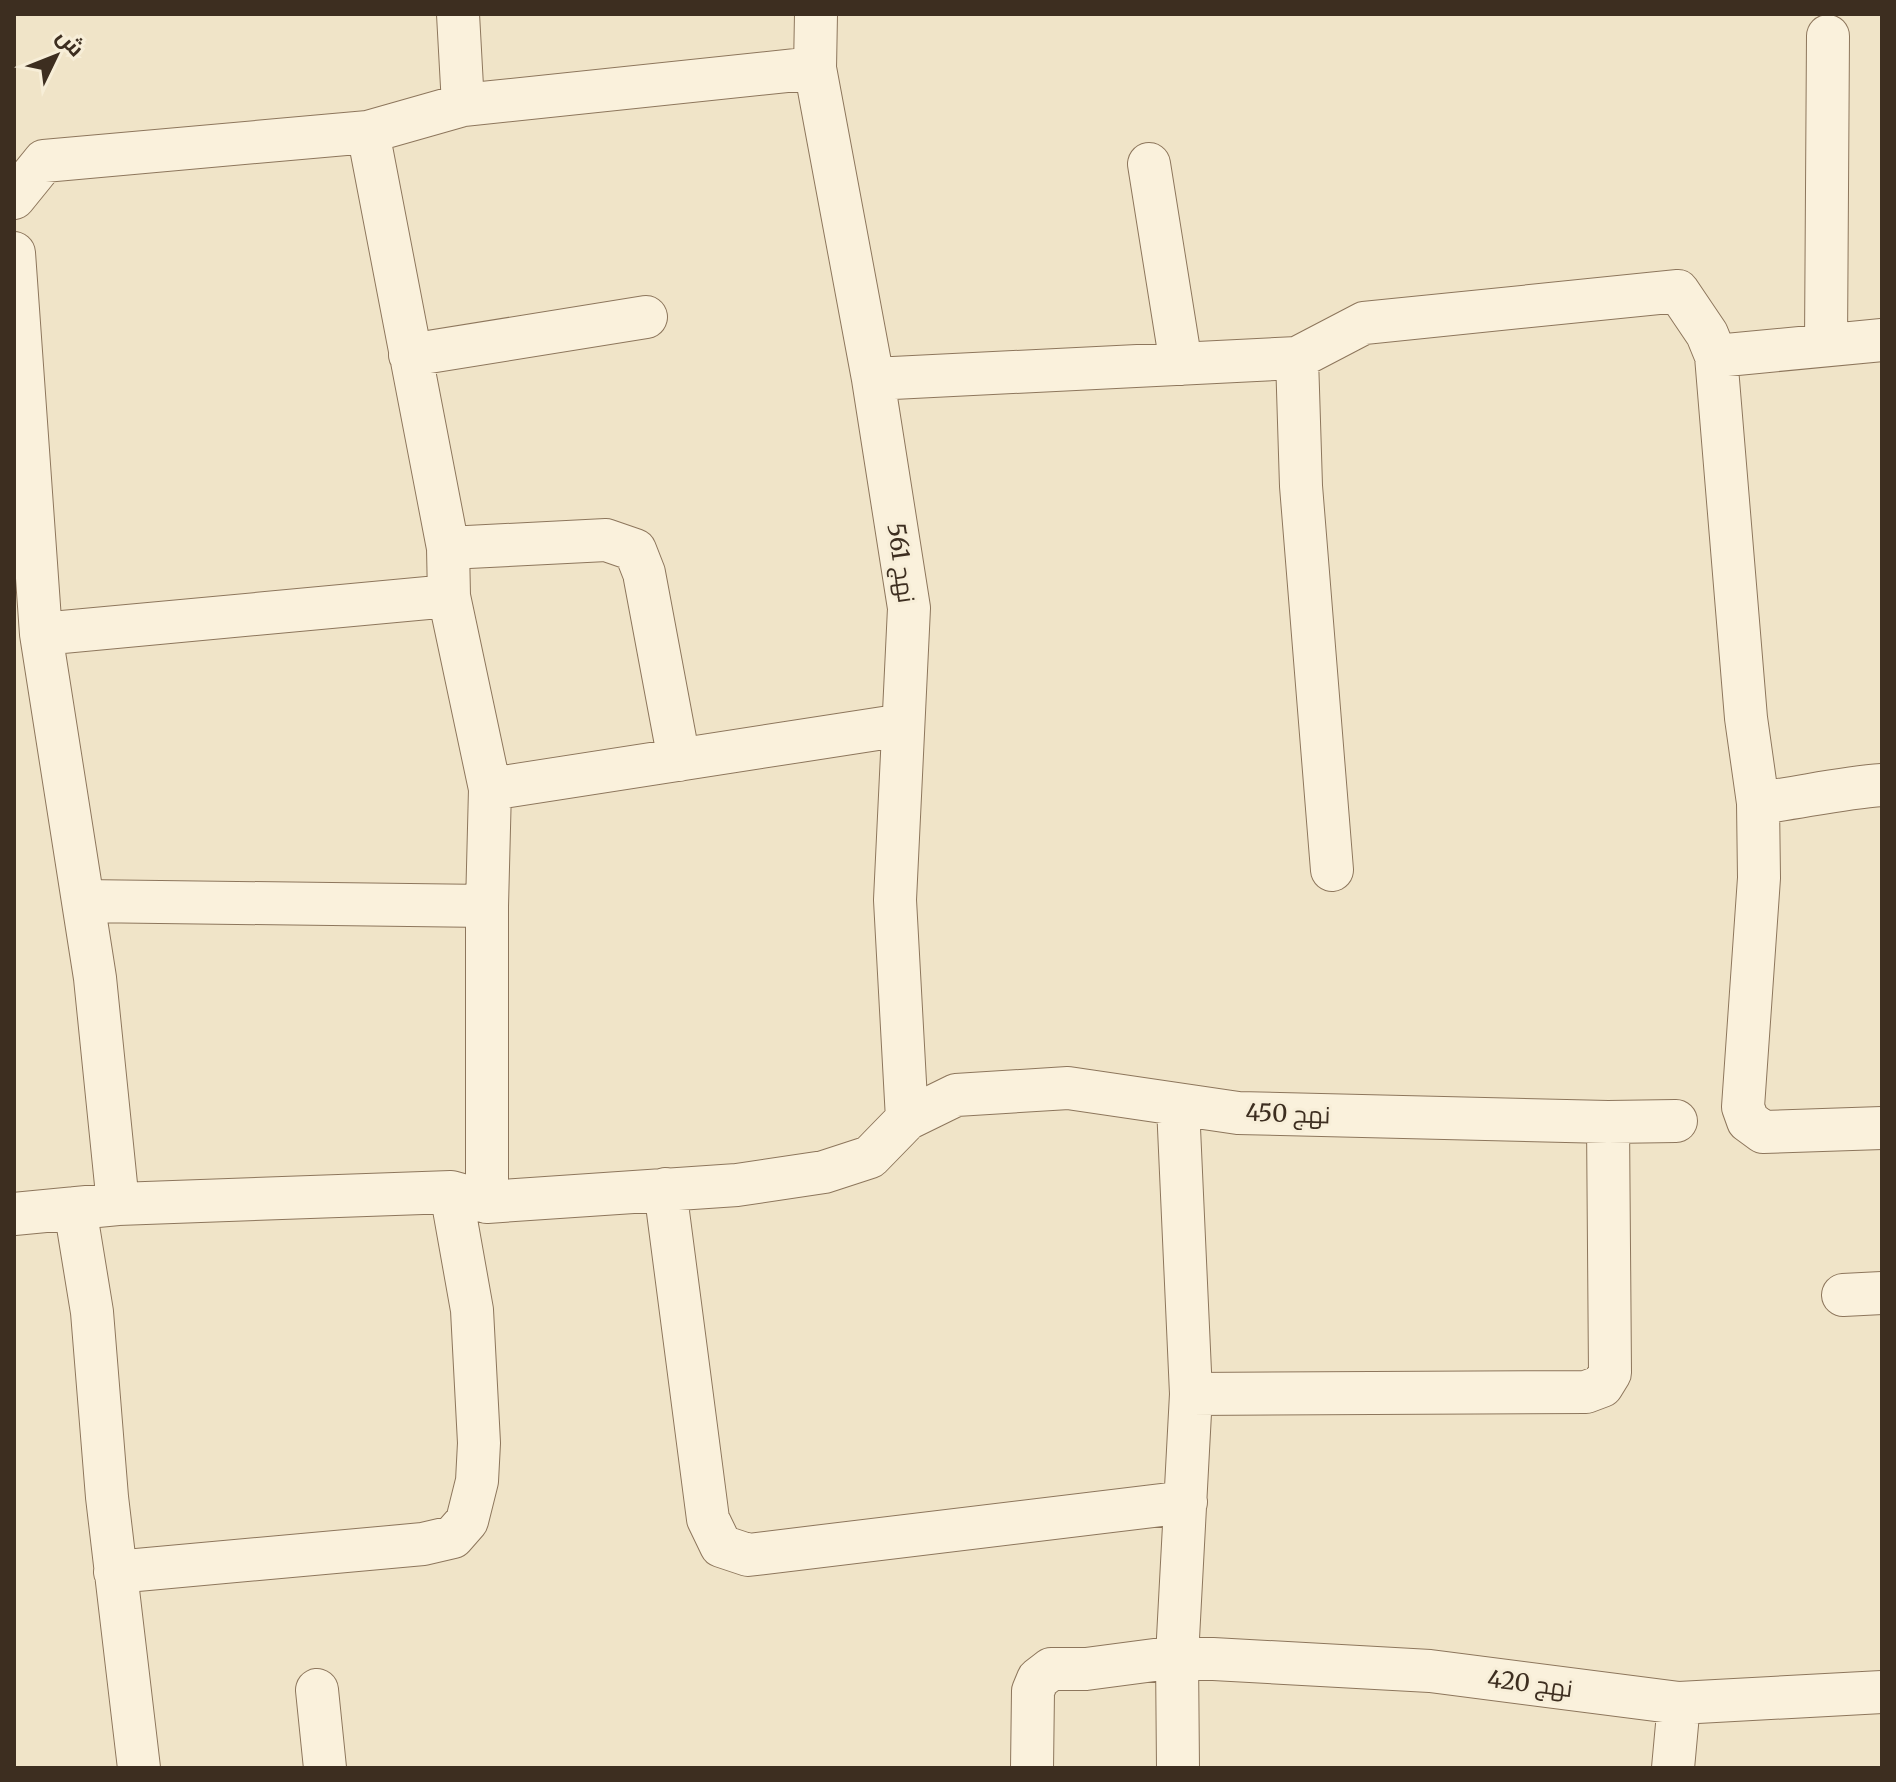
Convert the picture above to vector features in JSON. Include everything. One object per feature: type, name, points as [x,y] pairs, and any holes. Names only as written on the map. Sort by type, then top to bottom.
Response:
[{"type":"street","points":[[458,14],[463,105]]},
{"type":"street","name":"نهج 561","points":[[816,14],[815,68],[873,379],[909,608],[895,900],[907,1119]]},
{"type":"street","points":[[1826,344],[1828,36]]},
{"type":"street","points":[[14,198],[44,161],[368,132],[463,105],[815,68]]},
{"type":"street","points":[[115,1572],[423,1544],[453,1537],[467,1521],[477,1481],[479,1443],[469,1197],[487,906],[490,789],[449,596],[448,548],[368,132]]},
{"type":"street","points":[[1149,164],[1181,364]]},
{"type":"street","points":[[14,253],[41,634],[95,978],[118,1204]]},
{"type":"street","points":[[873,379],[1297,358],[1364,323],[1678,291],[1707,334],[1716,356],[1746,718],[1758,803],[1759,878],[1743,1107],[1748,1121],[1763,1132],[1882,1128]]},
{"type":"street","points":[[410,355],[646,317]]},
{"type":"street","points":[[1716,356],[1882,340]]},
{"type":"street","points":[[1297,358],[1301,486],[1332,870]]},
{"type":"street","points":[[448,548],[606,540],[635,550],[644,573],[679,760]]},
{"type":"street","points":[[41,634],[449,596]]},
{"type":"street","points":[[490,789],[903,725]]},
{"type":"street","points":[[1758,803],[1851,787],[1882,785]]},
{"type":"street","points":[[83,901],[487,906]]},
{"type":"street","name":"نهج 450","points":[[14,1214],[118,1204],[469,1197],[737,1185],[824,1172],[870,1157],[907,1119],[956,1095],[1068,1088],[1238,1113],[1676,1121]]},
{"type":"street","points":[[1178,1106],[1191,1394],[1177,1657],[1178,1768]]},
{"type":"street","points":[[1191,1394],[1586,1392],[1602,1386],[1610,1373],[1608,1122]]},
{"type":"street","points":[[665,1189],[708,1519],[721,1546],[748,1555],[1186,1502]]},
{"type":"street","points":[[75,1208],[92,1312],[107,1497],[139,1768]]},
{"type":"street","name":"نهج 420","points":[[1032,1768],[1033,1691],[1038,1679],[1051,1669],[1086,1669],[1177,1657],[1430,1671],[1679,1703],[1882,1692]]},
{"type":"street","points":[[317,1690],[325,1768]]},
{"type":"street","points":[[1673,1768],[1679,1703]]}]
